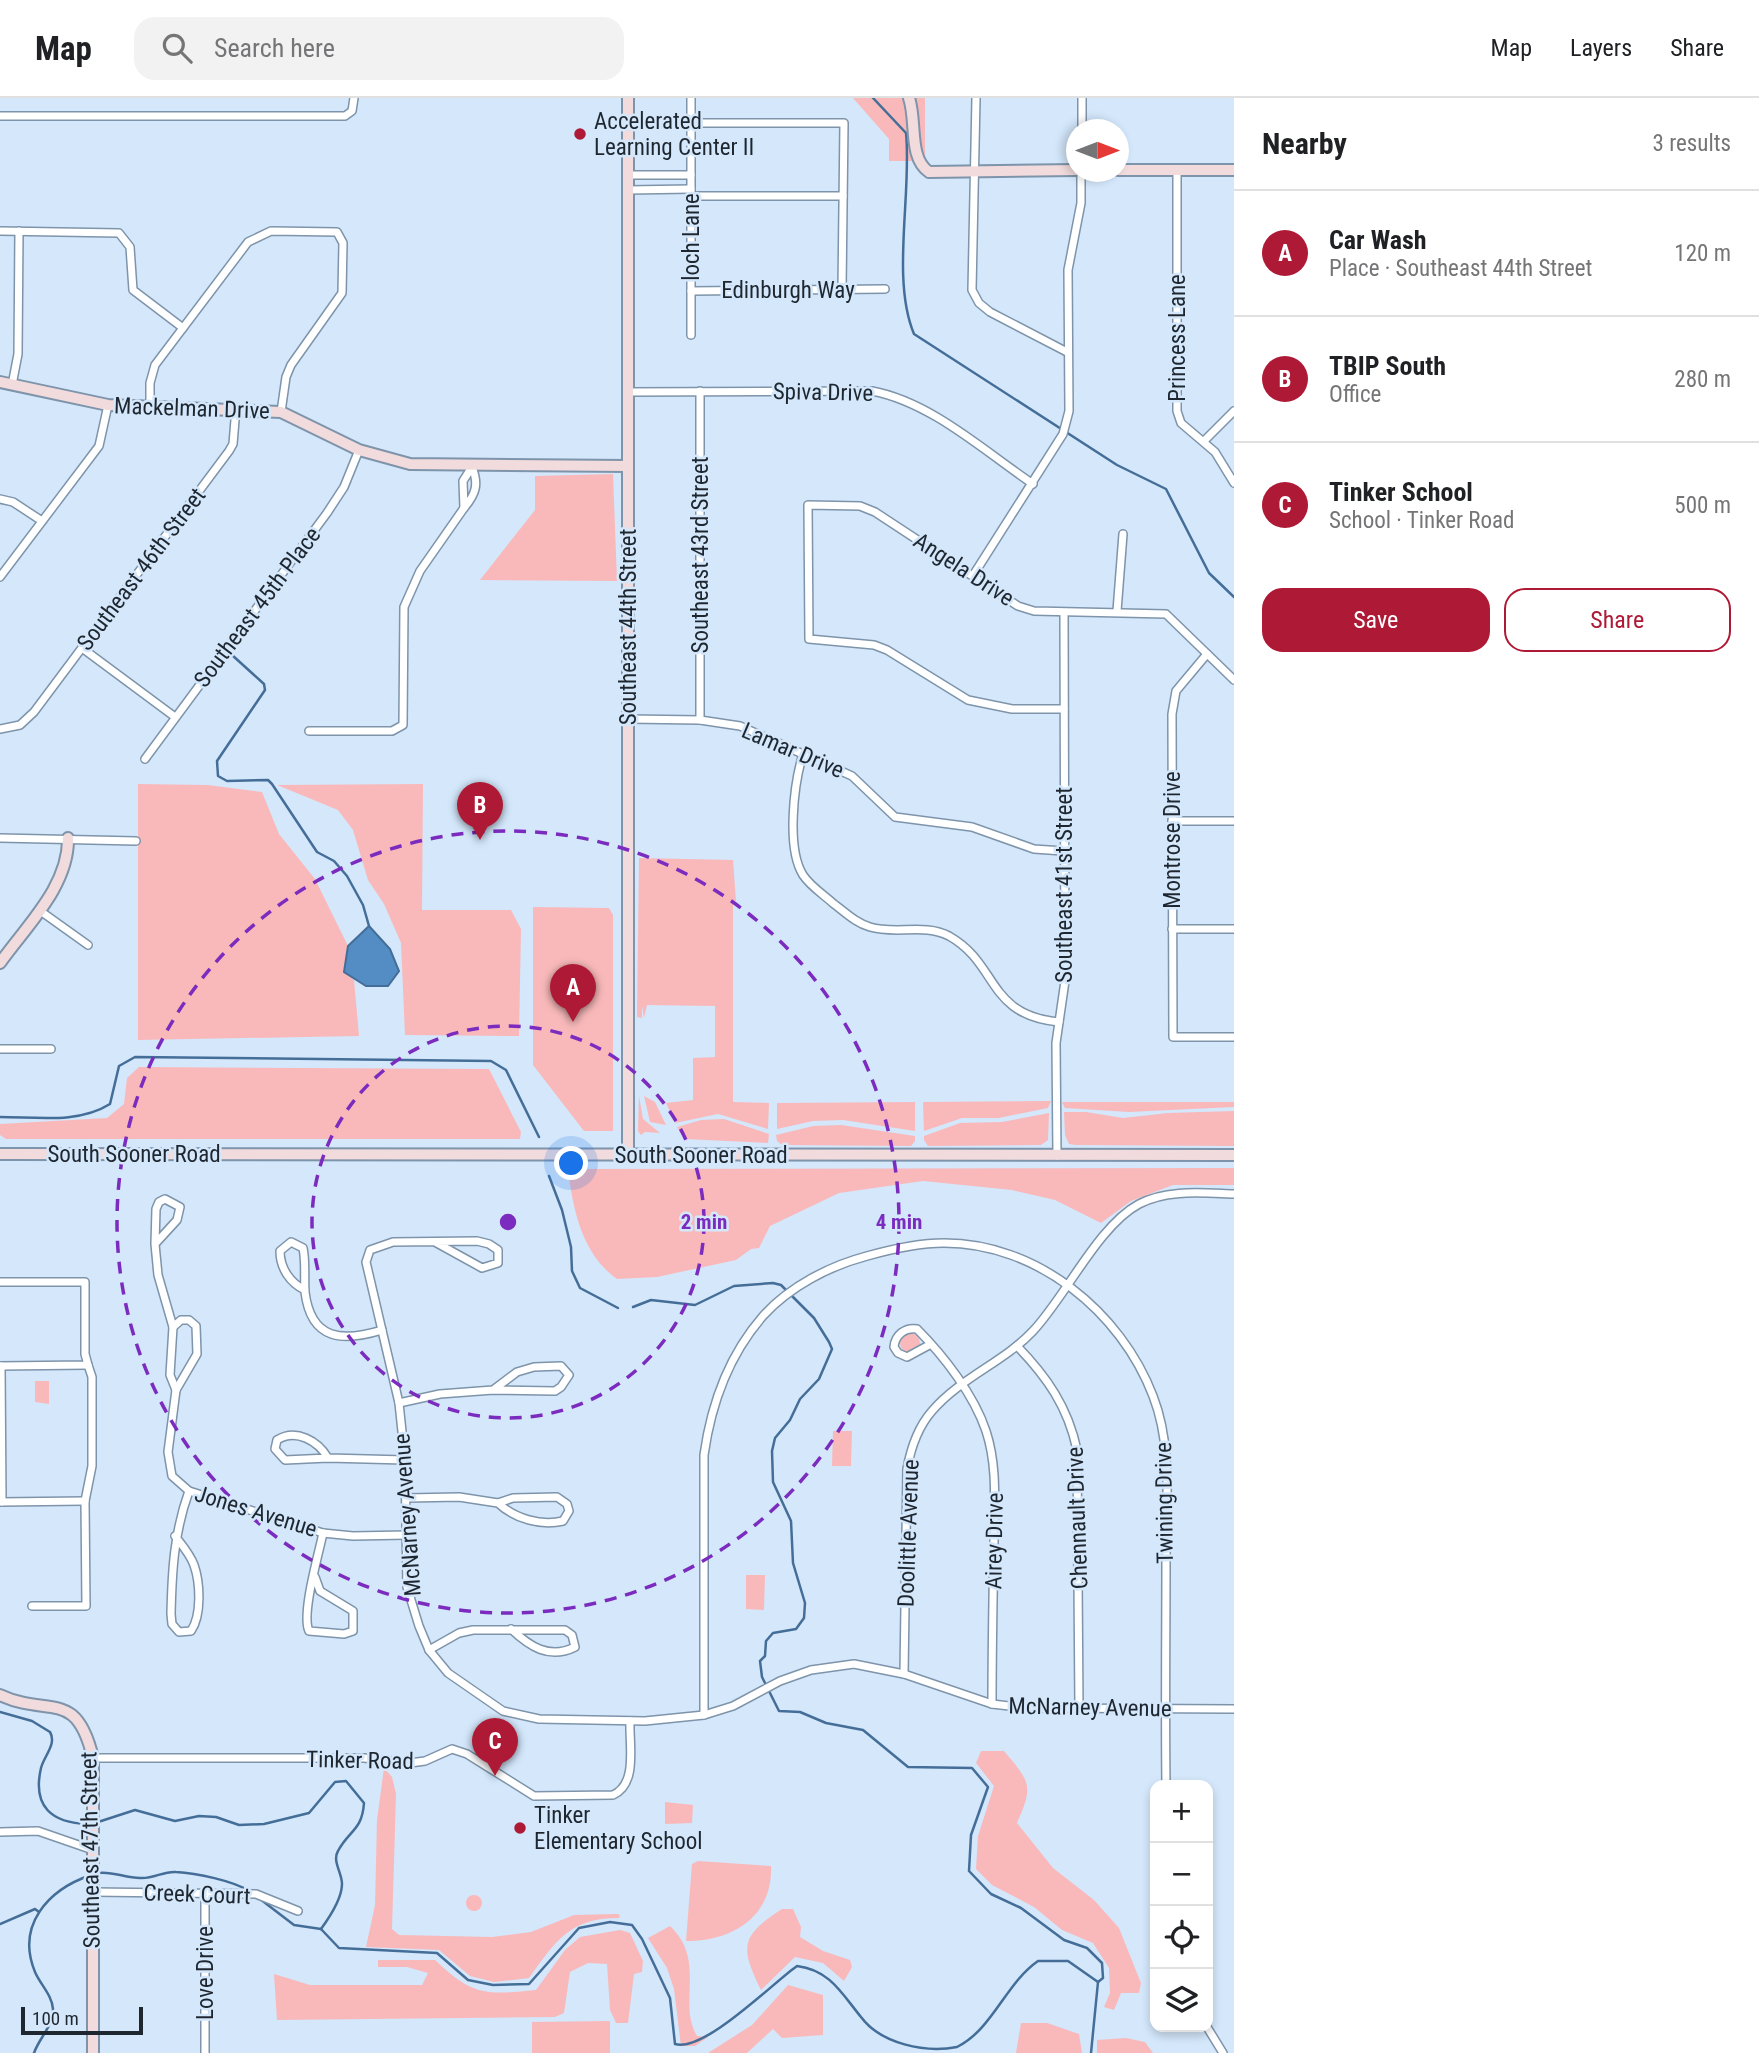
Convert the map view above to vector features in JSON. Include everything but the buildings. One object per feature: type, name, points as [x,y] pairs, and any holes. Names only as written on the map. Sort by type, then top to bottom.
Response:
[{"type":"main road","name":"Southeast 44th Street","points":[[628,98],[628,1156]]},
{"type":"main road","points":[[908,98],[915,118],[920,166],[929,172],[1066,170]]},
{"type":"main road","points":[[1129,170],[1234,170]]},
{"type":"main road","name":"Mackelman Drive","points":[[6,384],[108,405],[236,408],[281,412],[359,450],[410,464],[472,467],[628,466]]},
{"type":"main road","points":[[0,963],[65,870],[68,838]]},
{"type":"main road","name":"South Sooner Road","points":[[0,1154],[1234,1155]]},
{"type":"main road","name":"Southeast 47th Street","points":[[0,1695],[13,1701],[51,1706],[79,1720],[87,1734],[93,1758],[93,2053]]},
{"type":"street","points":[[0,116],[340,116],[351,113],[354,98]]},
{"type":"street","name":"loch Lane","points":[[691,98],[691,335]]},
{"type":"street","points":[[976,98],[972,289],[979,303],[990,312],[1067,352]]},
{"type":"street","points":[[1082,98],[1082,119]]},
{"type":"street","points":[[691,123],[844,123],[842,289]]},
{"type":"street","name":"Princess Lane","points":[[1177,171],[1177,411],[1181,423],[1215,452],[1234,483]]},
{"type":"street","points":[[628,175],[691,175]]},
{"type":"street","points":[[668,175],[668,190]]},
{"type":"street","points":[[974,575],[1063,434],[1069,411],[1068,270],[1081,203],[1082,182]]},
{"type":"street","points":[[628,190],[843,196]]},
{"type":"street","points":[[0,231],[119,233],[130,247],[133,290],[183,328]]},
{"type":"street","points":[[6,384],[18,354],[19,231]]},
{"type":"street","points":[[150,406],[152,372],[248,242],[271,231],[332,231],[340,235],[343,243],[342,293],[291,365],[285,377],[281,412]]},
{"type":"street","name":"Edinburgh Way","points":[[691,291],[885,289]]},
{"type":"street","name":"Southeast 43rd Street","points":[[700,391],[700,720]]},
{"type":"street","name":"Spiva Drive","points":[[628,392],[872,391],[896,396],[933,416],[1033,484]]},
{"type":"street","points":[[0,577],[99,446],[108,405]]},
{"type":"street","name":"Southeast 46th Street","points":[[0,729],[13,728],[26,722],[229,452],[233,444],[236,408]]},
{"type":"street","points":[[1204,441],[1234,411]]},
{"type":"street","name":"Southeast 45th Place","points":[[145,760],[340,495],[359,450]]},
{"type":"street","points":[[464,508],[463,481],[472,467]]},
{"type":"street","points":[[309,731],[392,731],[403,726],[404,607],[420,571],[474,495],[477,478],[472,467]]},
{"type":"street","points":[[462,488],[475,488]]},
{"type":"street","points":[[0,499],[13,502],[42,521]]},
{"type":"street","name":"Angela Drive","points":[[1064,709],[986,706],[968,700],[887,650],[874,645],[809,639],[808,505],[860,506],[875,512],[1018,606],[1034,611],[1166,614],[1234,680]]},
{"type":"street","points":[[1117,611],[1123,534]]},
{"type":"street","name":"Southeast 41st Street","points":[[1057,1156],[1059,1021],[1065,981],[1064,613]]},
{"type":"street","points":[[82,648],[175,717]]},
{"type":"street","name":"Montrose Drive","points":[[1207,654],[1180,684],[1174,700],[1173,1037],[1234,1037]]},
{"type":"street","name":"Lamar Drive","points":[[628,719],[700,720],[740,726],[852,776],[895,817],[972,827],[1034,849],[1063,851]]},
{"type":"street","points":[[803,754],[796,792],[794,835],[796,860],[803,876],[856,922],[887,930],[927,930],[950,937],[967,950],[1018,1012],[1033,1019],[1059,1021]]},
{"type":"street","points":[[1172,821],[1234,821]]},
{"type":"street","points":[[0,838],[136,841]]},
{"type":"street","points":[[39,909],[88,945]]},
{"type":"street","points":[[1172,929],[1234,929]]},
{"type":"street","points":[[0,1049],[51,1049]]},
{"type":"street","name":"Doolittle Avenue","points":[[904,1674],[906,1480],[909,1455],[918,1431],[931,1412],[961,1386],[1017,1346],[1049,1313],[1105,1234],[1139,1205],[1175,1194],[1234,1194]]},
{"type":"street","points":[[155,1244],[177,1220],[180,1207],[173,1201],[165,1199],[159,1202],[156,1209],[155,1244],[158,1275],[173,1327],[170,1375],[176,1391]]},
{"type":"street","points":[[305,1290],[295,1285],[282,1264],[280,1251],[291,1242],[303,1248],[305,1290],[315,1319],[330,1335],[354,1338],[382,1330]]},
{"type":"street","name":"McNarney Avenue","points":[[435,1242],[393,1242],[370,1250],[366,1262],[399,1403],[407,1498],[407,1587],[429,1650],[454,1678],[503,1711],[540,1719],[630,1721],[704,1715],[733,1706],[780,1681],[811,1670],[854,1664],[904,1674],[992,1704],[1026,1708],[1234,1709]]},
{"type":"street","points":[[435,1242],[489,1244],[498,1250],[499,1263],[482,1268],[435,1242]]},
{"type":"street","name":"Twining Drive","points":[[704,1715],[703,1470],[707,1429],[718,1395],[738,1352],[764,1316],[793,1291],[846,1261],[890,1248],[945,1243],[1006,1254],[1031,1264],[1093,1304],[1129,1348],[1153,1396],[1162,1427],[1167,1472],[1166,1780]]},
{"type":"street","points":[[0,1282],[85,1282],[85,1354],[92,1377],[92,1466],[85,1501],[86,1606],[32,1606]]},
{"type":"street","name":"Jones Avenue","points":[[173,1327],[181,1320],[190,1320],[196,1326],[197,1339],[194,1362],[176,1391],[169,1424],[168,1466],[172,1476],[189,1491],[323,1532],[353,1536],[407,1535]]},
{"type":"street","points":[[913,1328],[931,1345],[906,1357],[894,1347],[897,1337],[913,1328]]},
{"type":"street","name":"Airey Drive","points":[[931,1345],[981,1418],[993,1467],[992,1704]]},
{"type":"street","name":"Chennault Drive","points":[[1017,1346],[1055,1391],[1065,1410],[1077,1450],[1079,1708]]},
{"type":"street","points":[[85,1501],[1,1502],[0,1366],[88,1366]]},
{"type":"street","points":[[399,1403],[440,1394],[493,1390],[555,1391],[569,1375],[561,1366],[534,1367],[517,1372],[493,1390]]},
{"type":"street","points":[[328,1458],[313,1441],[293,1435],[277,1440],[275,1448],[285,1460],[405,1460]]},
{"type":"street","points":[[175,1536],[194,1566],[198,1612],[197,1622],[191,1631],[179,1632],[172,1624],[175,1536],[189,1491]]},
{"type":"street","points":[[407,1498],[459,1497],[498,1503],[516,1516],[532,1521],[563,1521],[569,1511],[567,1504],[557,1497],[513,1498],[498,1503]]},
{"type":"street","points":[[315,1577],[320,1591],[353,1611],[354,1631],[344,1634],[309,1631],[307,1625],[315,1577],[323,1532]]},
{"type":"street","points":[[429,1650],[459,1633],[511,1629],[565,1630],[572,1634],[575,1647],[557,1653],[548,1652],[524,1642],[511,1629]]},
{"type":"street","name":"Tinker Road","points":[[93,1758],[364,1758],[410,1763],[425,1761],[452,1749],[467,1754],[534,1797],[613,1796],[623,1791],[629,1779],[630,1721]]},
{"type":"street","points":[[0,1832],[38,1831],[93,1850]]},
{"type":"street","name":"Creek Court","points":[[93,1892],[256,1894],[298,1911]]},
{"type":"street","name":"Love Drive","points":[[205,1893],[205,2053]]},
{"type":"street","points":[[1210,2032],[1223,2053]]},
{"type":"shaded area","points":[[853,98],[925,98],[925,161],[889,161],[889,139]]},
{"type":"shaded area","points":[[613,474],[617,581],[480,580],[535,510],[535,476]]},
{"type":"shaded area","points":[[138,784],[208,785],[262,792],[279,834],[315,879],[348,946],[348,975],[354,980],[359,1036],[138,1040]]},
{"type":"shaded area","points":[[423,784],[422,910],[511,910],[521,929],[519,1036],[405,1035],[401,943],[384,904],[368,880],[353,830],[338,810],[277,785]]},
{"type":"shaded area","points":[[639,858],[733,860],[736,901],[733,901],[733,1102],[769,1103],[768,1129],[718,1114],[675,1123],[666,1103],[693,1100],[693,1058],[715,1057],[715,1006],[647,1005],[644,1018],[642,1006],[642,1018],[637,1017]]},
{"type":"shaded area","points":[[533,907],[609,908],[613,915],[613,1131],[584,1131],[533,1065]]},
{"type":"shaded area","points":[[139,1067],[489,1069],[521,1132],[520,1139],[6,1139],[0,1135],[0,1124],[107,1118],[124,1104],[127,1078]]},
{"type":"shaded area","points":[[639,1096],[643,1119],[660,1133],[645,1132],[641,1135],[638,1131]]},
{"type":"shaded area","points":[[644,1096],[655,1102],[666,1125],[650,1122]]},
{"type":"shaded area","points":[[1051,1101],[1048,1108],[999,1118],[962,1118],[924,1131],[923,1102]]},
{"type":"shaded area","points":[[915,1102],[915,1131],[843,1120],[813,1121],[777,1129],[777,1103]]},
{"type":"shaded area","points":[[1062,1102],[1234,1102],[1234,1107],[1129,1112],[1065,1108]]},
{"type":"shaded area","points":[[1234,1111],[1234,1146],[1076,1145],[1069,1144],[1065,1135],[1064,1112],[1086,1112],[1123,1118],[1168,1113]]},
{"type":"shaded area","points":[[1049,1113],[1048,1140],[1041,1145],[928,1146],[924,1140],[924,1136],[960,1123],[1002,1122]]},
{"type":"shaded area","points":[[724,1119],[769,1134],[768,1143],[684,1139],[677,1127],[701,1120]]},
{"type":"shaded area","points":[[841,1125],[915,1136],[915,1141],[911,1146],[782,1145],[777,1141],[776,1135],[813,1126]]},
{"type":"shaded area","points":[[1234,1168],[1234,1185],[1173,1185],[1131,1201],[1101,1223],[1055,1200],[1012,1190],[923,1181],[839,1193],[770,1226],[759,1248],[751,1249],[736,1260],[657,1277],[617,1279],[605,1269],[587,1244],[576,1215],[568,1169]]},
{"type":"shaded area","points":[[910,1333],[917,1336],[920,1343],[917,1350],[910,1353],[903,1350],[900,1343],[903,1336]]},
{"type":"shaded area","points":[[35,1381],[49,1381],[49,1404],[35,1402]]},
{"type":"shaded area","points":[[833,1431],[852,1431],[851,1466],[832,1466]]},
{"type":"shaded area","points":[[746,1575],[765,1575],[764,1610],[746,1609]]},
{"type":"shaded area","points":[[981,1751],[1004,1751],[1019,1770],[1027,1784],[1027,1792],[1017,1823],[1053,1868],[1094,1900],[1119,1928],[1141,1983],[1139,1993],[1121,1993],[1114,2010],[1104,2007],[1110,1993],[1109,1968],[1093,1943],[1062,1930],[1034,1907],[992,1885],[976,1869],[978,1836],[994,1786],[976,1763]]},
{"type":"shaded area","points":[[384,1768],[392,1777],[396,1794],[392,1929],[399,1935],[492,1937],[531,1932],[574,1915],[617,1914],[620,1915],[619,1918],[588,1922],[565,1934],[529,1978],[494,1982],[470,1976],[439,1950],[366,1947],[375,1905],[377,1820]]},
{"type":"shaded area","points":[[665,1802],[693,1805],[692,1823],[665,1824]]},
{"type":"shaded area","points":[[698,1861],[771,1866],[770,1884],[757,1912],[746,1923],[719,1936],[686,1941],[692,1864]]},
{"type":"shaded area","points":[[474,1895],[480,1897],[480,1909],[474,1911],[468,1909],[466,1903],[468,1897]]},
{"type":"shaded area","points":[[782,1909],[793,1909],[801,1927],[800,1937],[823,1951],[850,1960],[852,1967],[844,1981],[823,1963],[795,1957],[761,1990],[747,1953],[748,1944],[758,1927]]},
{"type":"shaded area","points":[[670,1926],[681,1939],[687,1953],[692,2023],[697,2036],[708,2037],[695,2046],[681,2046],[674,1989],[667,1968],[648,1938]]},
{"type":"shaded area","points":[[620,1930],[630,1933],[643,1961],[642,1972],[634,1974],[628,2023],[616,2023],[610,2010],[607,1964],[588,1963],[570,1972],[564,2013],[555,2017],[277,2020],[274,1974],[310,1985],[422,1985],[428,1973],[407,1967],[378,1967],[378,1960],[435,1960],[470,1987],[492,1992],[536,1990],[565,1950],[580,1937]]},
{"type":"shaded area","points":[[788,1985],[823,1995],[823,2035],[782,2038],[773,2029],[747,2053],[708,2053],[752,2025]]},
{"type":"shaded area","points":[[610,2021],[610,2053],[532,2053],[532,2022]]},
{"type":"shaded area","points":[[1021,2023],[1047,2023],[1079,2034],[1082,2053],[1016,2053]]},
{"type":"shaded area","points":[[1126,2038],[1145,2042],[1153,2053],[1097,2053],[1097,2040]]},
{"type":"water","points":[[369,926],[390,949],[399,971],[388,986],[366,986],[344,972],[348,946]]},
{"type":"waterway","points":[[873,98],[906,133],[904,288],[907,312],[914,334],[1117,465],[1166,489],[1209,573],[1234,597]]},
{"type":"waterway","points":[[232,655],[264,684],[265,690],[217,761],[218,776],[227,781],[268,780],[317,852],[334,861],[347,876],[363,905],[369,926]]},
{"type":"waterway","points":[[0,1117],[57,1118],[98,1110],[110,1104],[119,1066],[135,1057],[491,1061],[506,1070],[539,1137]]},
{"type":"waterway","points":[[549,1176],[562,1210],[571,1247],[572,1271],[580,1288],[618,1308]]},
{"type":"waterway","points":[[633,1307],[651,1300],[695,1305],[734,1286],[773,1283],[781,1285],[814,1318],[829,1342],[832,1349],[819,1379],[800,1399],[790,1420],[775,1438],[772,1451],[773,1482],[791,1521],[793,1563],[805,1603],[804,1618],[796,1629],[773,1633],[766,1641],[765,1656],[760,1661],[762,1677],[779,1711],[800,1712],[826,1723],[863,1730],[908,1767],[972,1768],[988,1787],[971,1835],[969,1871],[991,1894],[1021,1908],[1064,1940],[1087,1948],[1102,1963],[1103,1978],[1098,1982],[1091,2053]]},
{"type":"waterway","points":[[0,1712],[32,1721],[50,1732],[51,1746],[41,1768],[39,1782],[42,1803],[55,1816],[88,1824]]},
{"type":"waterway","points":[[95,1823],[135,1810],[175,1821],[199,1816],[216,1817],[239,1825],[264,1824],[309,1813],[335,1782],[346,1781],[364,1803],[363,1812],[358,1825],[336,1855],[342,1880],[340,1895],[321,1929]]},
{"type":"waterway","points":[[98,1873],[135,1878],[171,1872],[184,1873],[225,1881],[249,1891]]},
{"type":"waterway","points":[[34,2053],[49,2026],[53,2009],[30,1955],[33,1925],[49,1900],[61,1890],[91,1875]]},
{"type":"waterway","points":[[260,1899],[294,1925],[321,1929]]},
{"type":"waterway","points":[[0,1924],[35,1909],[39,1912]]},
{"type":"waterway","points":[[321,1929],[339,1948],[437,1953],[468,1980],[493,1985],[529,1984],[579,1928],[610,1922],[632,1925],[642,1939],[670,1998],[675,2044],[688,2044],[721,2027],[797,1966],[808,1968],[827,1978],[861,2017],[880,2034],[904,2044],[931,2049],[957,2047],[969,2039],[990,2018],[1016,1982],[1038,1961],[1068,1961],[1098,1982]]},
{"type":"place","name":"Accelerated Learning Center II","points":[[580,134]]},
{"type":"place","name":"TBIP South","points":[[480,840]]},
{"type":"place","name":"Car Wash","points":[[573,1022]]},
{"type":"place","name":"Tinker School","points":[[495,1776]]},
{"type":"place","name":"Tinker Elementary School","points":[[520,1828]]}]
